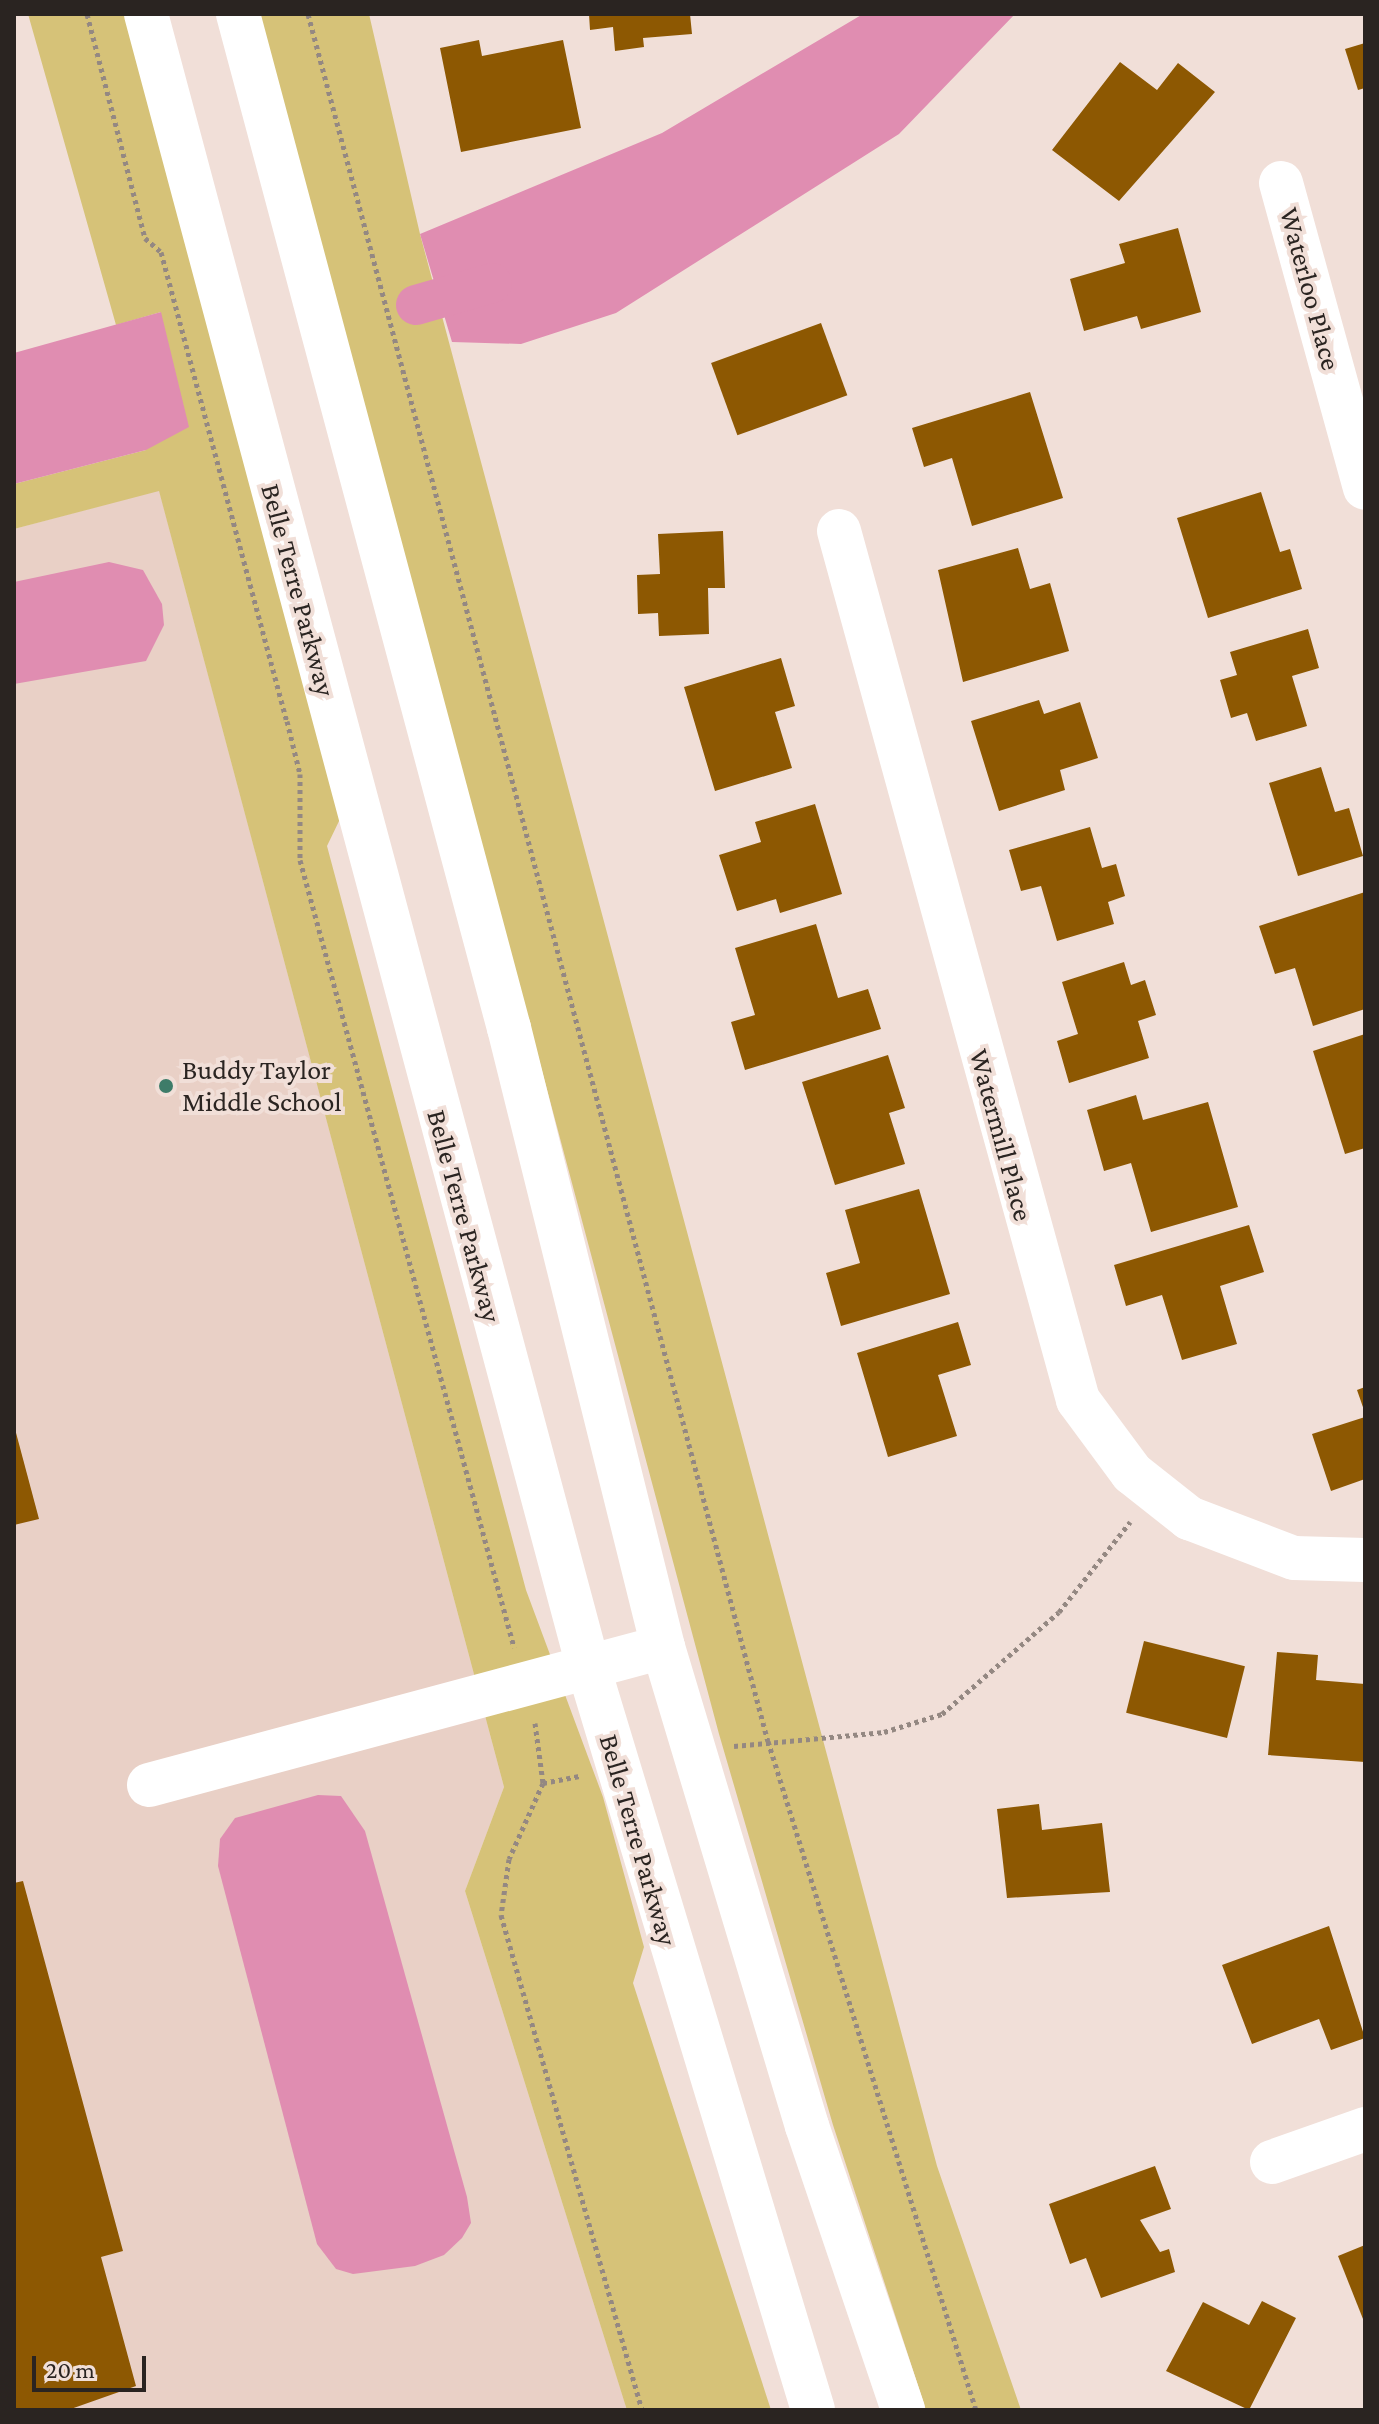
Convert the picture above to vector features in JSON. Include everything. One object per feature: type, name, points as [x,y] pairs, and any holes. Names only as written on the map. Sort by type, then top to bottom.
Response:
[{"type":"main road","name":"Belle Terre Parkway","points":[[146,14],[588,1666],[813,2410]]},
{"type":"main road","points":[[238,14],[509,1028],[663,1647],[783,2050],[903,2410]]},
{"type":"main road","name":"Waterloo Place","points":[[1281,183],[1365,488]]},
{"type":"main road","name":"Watermill Place","points":[[839,531],[1066,1376],[1110,1450],[1153,1493],[1258,1548],[1294,1558],[1365,1560]]},
{"type":"main road","points":[[149,1785],[663,1647]]},
{"type":"main road","points":[[1272,2162],[1365,2129]]},
{"type":"path","points":[[87,14],[145,238],[161,252],[287,721],[300,774],[300,860],[510,1634]]},
{"type":"path","points":[[308,14],[768,1741],[976,2410]]},
{"type":"path","points":[[723,1748],[913,1726],[961,1703],[1059,1612],[1153,1493]]},
{"type":"path","points":[[535,1724],[543,1783],[509,1859],[501,1915],[642,2410]]},
{"type":"path","points":[[543,1783],[588,1775]]},
{"type":"shaded area","points":[[28,14],[126,14],[341,817],[327,846],[526,1590],[603,1797],[644,1947],[633,1983],[771,2410],[627,2410],[625,2404],[465,1891],[504,1787],[159,491],[14,529],[14,484],[146,450],[161,312],[116,325]]},
{"type":"shaded area","points":[[260,14],[369,14],[420,234],[937,2166],[1021,2410],[926,2410],[833,2125],[719,1734]]},
{"type":"shaded area","points":[[863,14],[1015,14],[899,134],[616,313],[521,344],[452,342],[420,234],[662,133]]},
{"type":"shaded area","points":[[161,312],[189,427],[146,450],[14,484],[14,353]]},
{"type":"shaded area","name":"Buddy Taylor Middle School","points":[[159,490],[504,1787],[465,1891],[627,2410],[14,2410],[14,529]]},
{"type":"shaded area","points":[[109,562],[143,570],[162,604],[164,625],[146,661],[14,684],[14,582]]},
{"type":"shaded area","points":[[318,1795],[341,1796],[365,1831],[467,2197],[471,2223],[462,2238],[444,2255],[415,2266],[353,2274],[336,2269],[317,2244],[218,1866],[220,1839],[235,1818]]},
{"type":"building","points":[[589,14],[690,14],[692,34],[643,38],[644,47],[615,51],[613,27],[590,30]]},
{"type":"building","points":[[479,40],[482,56],[563,40],[581,128],[461,152],[440,48]]},
{"type":"building","points":[[1365,43],[1365,88],[1358,90],[1345,49]]},
{"type":"building","points":[[1120,62],[1157,90],[1178,63],[1215,92],[1119,201],[1052,150]]},
{"type":"building","points":[[1178,228],[1201,312],[1141,329],[1137,316],[1084,331],[1070,279],[1125,263],[1119,244]]},
{"type":"building","points":[[821,323],[847,395],[737,435],[711,363]]},
{"type":"building","points":[[1030,392],[1063,498],[972,526],[952,458],[924,467],[912,428]]},
{"type":"building","points":[[1261,492],[1280,552],[1290,549],[1302,589],[1208,618],[1177,518]]},
{"type":"building","points":[[723,531],[725,588],[708,588],[709,634],[659,636],[658,613],[638,614],[637,575],[660,574],[658,534]]},
{"type":"building","points":[[1018,548],[1030,589],[1050,583],[1069,651],[963,682],[938,570]]},
{"type":"building","points":[[1308,629],[1319,668],[1292,676],[1307,726],[1256,741],[1247,713],[1231,718],[1220,680],[1237,675],[1230,652]]},
{"type":"building","points":[[781,658],[795,706],[775,712],[792,768],[715,791],[684,687]]},
{"type":"building","points":[[1039,700],[1044,714],[1080,702],[1098,758],[1060,770],[1065,790],[999,811],[971,721]]},
{"type":"building","points":[[1321,767],[1335,812],[1349,808],[1363,856],[1298,876],[1269,783]]},
{"type":"building","points":[[815,804],[842,894],[780,913],[776,899],[737,911],[719,855],[761,842],[755,822]]},
{"type":"building","points":[[1090,827],[1102,868],[1116,864],[1125,896],[1108,902],[1114,924],[1057,941],[1041,886],[1021,891],[1009,850]]},
{"type":"building","points":[[1365,892],[1365,1009],[1313,1026],[1295,968],[1275,974],[1259,926]]},
{"type":"building","points":[[816,924],[838,998],[868,989],[881,1029],[745,1070],[731,1022],[755,1015],[735,948]]},
{"type":"building","points":[[1124,962],[1131,985],[1145,980],[1156,1015],[1138,1021],[1149,1058],[1069,1083],[1057,1041],[1078,1034],[1062,982]]},
{"type":"building","points":[[1365,1034],[1365,1148],[1345,1154],[1313,1051]]},
{"type":"building","points":[[888,1055],[905,1108],[889,1113],[905,1164],[835,1185],[802,1082]]},
{"type":"building","points":[[1136,1095],[1143,1120],[1208,1102],[1238,1207],[1151,1232],[1131,1163],[1104,1171],[1087,1110]]},
{"type":"building","points":[[919,1189],[950,1294],[841,1326],[826,1273],[860,1263],[845,1210]]},
{"type":"building","points":[[1249,1225],[1264,1272],[1220,1286],[1237,1344],[1182,1360],[1162,1295],[1126,1306],[1114,1265]]},
{"type":"building","points":[[958,1322],[971,1365],[938,1375],[957,1436],[888,1457],[857,1353]]},
{"type":"building","points":[[1365,1387],[1365,1413],[1357,1390]]},
{"type":"building","points":[[1365,1417],[1365,1479],[1331,1491],[1312,1434]]},
{"type":"building","points":[[14,1430],[39,1519],[14,1525]]},
{"type":"building","points":[[1144,1641],[1245,1666],[1227,1738],[1126,1713]]},
{"type":"building","points":[[1277,1652],[1318,1655],[1316,1680],[1365,1684],[1365,1762],[1268,1755]]},
{"type":"building","points":[[1039,1804],[1042,1830],[1102,1823],[1110,1892],[1007,1898],[997,1809]]},
{"type":"building","points":[[23,1881],[123,2251],[101,2257],[136,2386],[68,2410],[14,2410],[14,1883]]},
{"type":"building","points":[[1329,1926],[1365,2038],[1331,2050],[1319,2019],[1252,2044],[1222,1965]]},
{"type":"building","points":[[1155,2166],[1171,2209],[1140,2220],[1160,2252],[1169,2249],[1175,2272],[1101,2298],[1086,2258],[1070,2264],[1049,2204]]},
{"type":"building","points":[[1365,2245],[1365,2324],[1338,2256]]},
{"type":"building","points":[[1262,2301],[1296,2318],[1249,2410],[1166,2371],[1203,2302],[1249,2325]]},
{"type":"waterway","points":[[416,305],[492,283]]},
{"type":"place","name":"Buddy Taylor Middle School","points":[[166,1086]]}]
